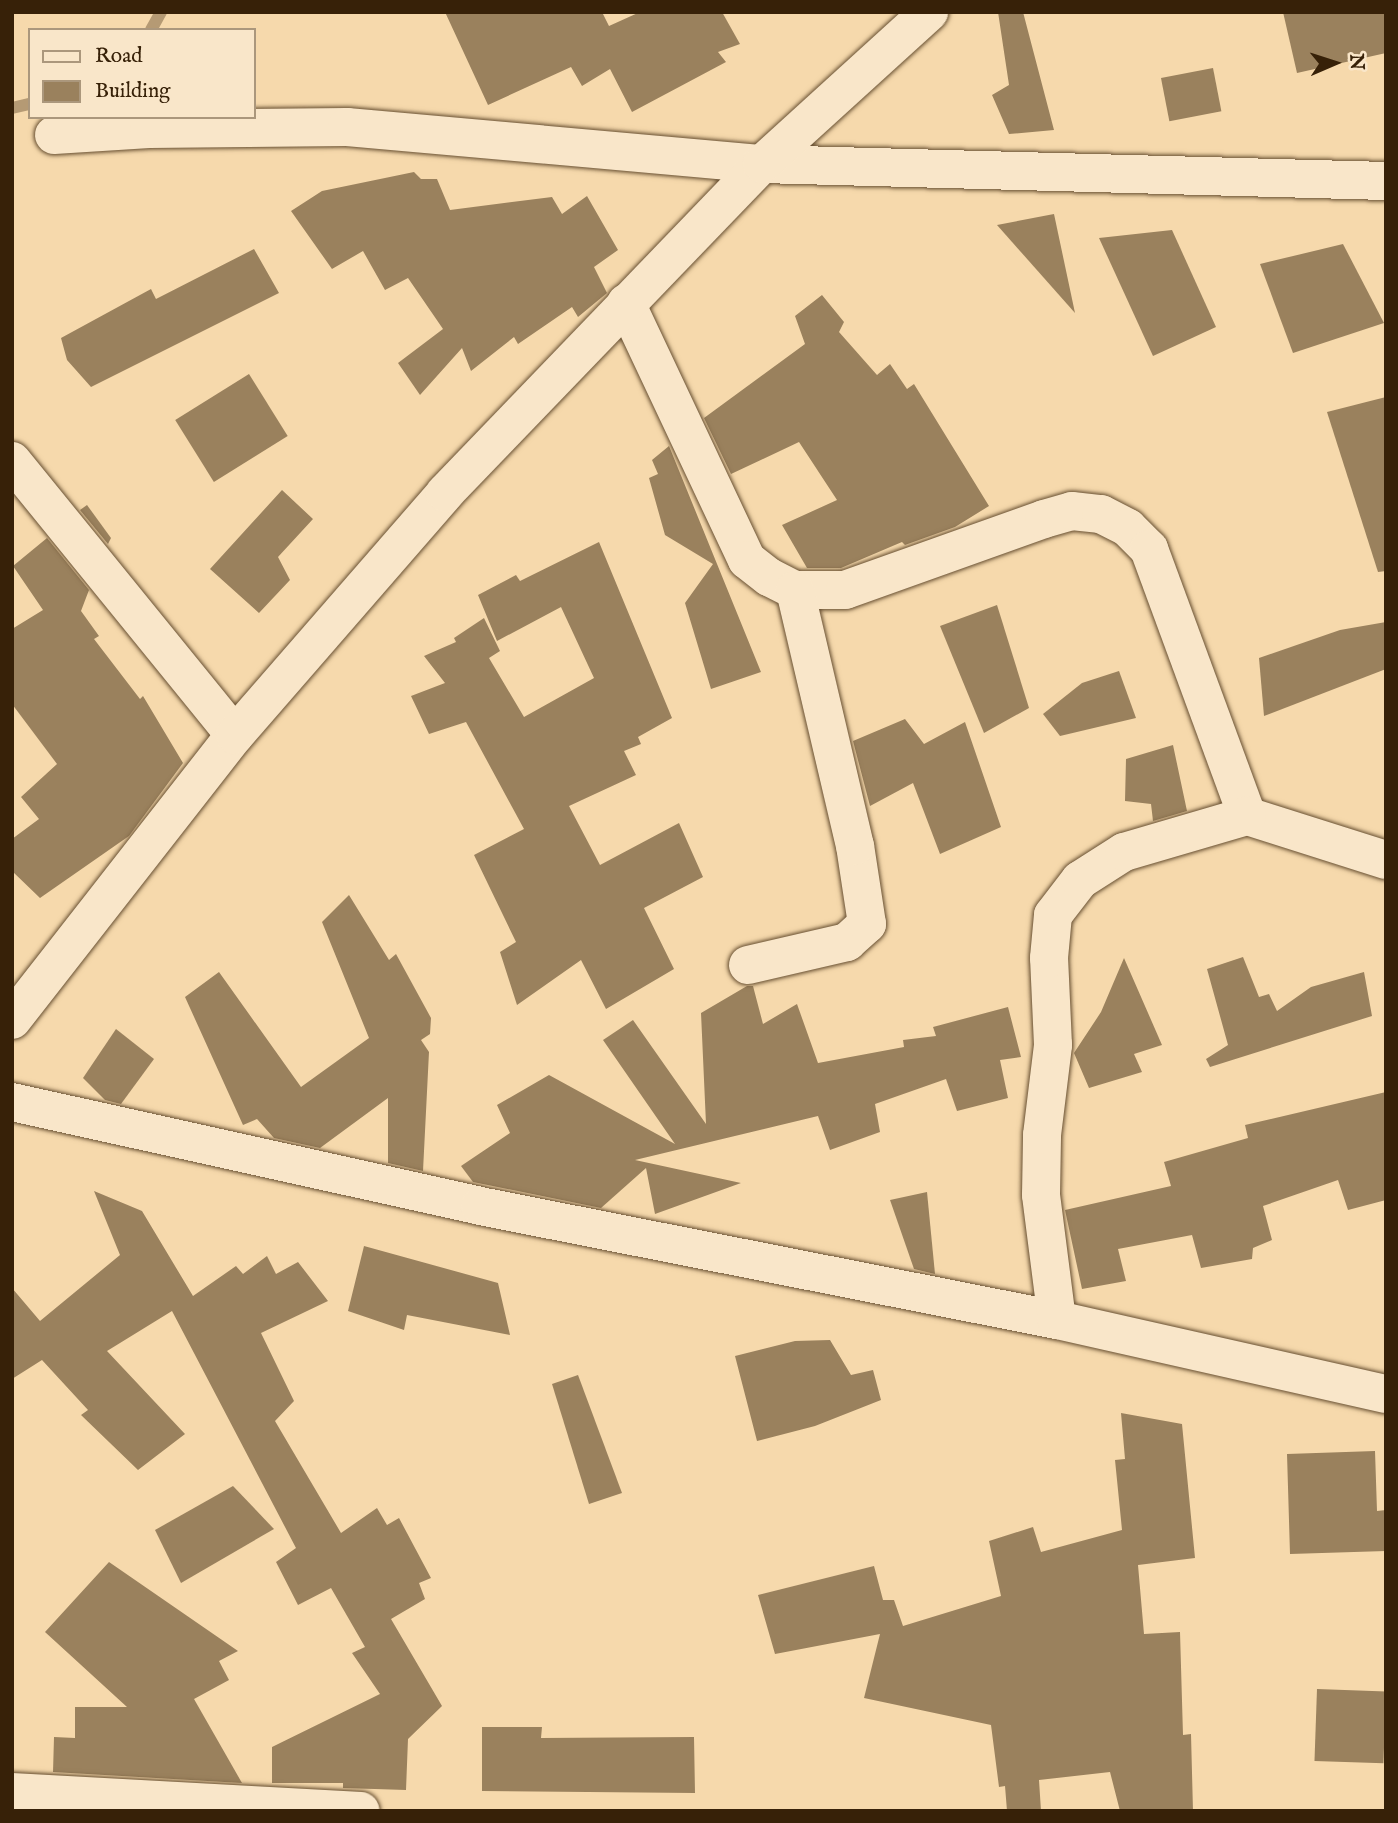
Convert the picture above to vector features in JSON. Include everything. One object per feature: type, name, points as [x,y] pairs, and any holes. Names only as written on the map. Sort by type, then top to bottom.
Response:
[{"type":"street","points":[[12,1020],[235,735],[444,493],[762,164],[929,12]]},
{"type":"street","points":[[54,135],[149,129],[346,127],[762,164],[1386,181]]},
{"type":"street","points":[[626,303],[747,560],[795,590],[845,590],[1072,511],[1101,514],[1119,523],[1149,549],[1247,816]]},
{"type":"street","points":[[19,484],[235,735]]},
{"type":"street","points":[[748,965],[847,942],[867,924],[864,891],[795,590]]},
{"type":"street","points":[[1057,1320],[1041,1195],[1042,1135],[1053,1045],[1049,958],[1053,915],[1080,880],[1124,852],[1247,816],[1386,860]]},
{"type":"street","points":[[12,1102],[493,1208],[1057,1320],[1386,1394]]},
{"type":"street","points":[[12,1792],[360,1811]]},
{"type":"building","points":[[445,12],[602,12],[609,26],[640,12],[722,12],[740,44],[718,52],[726,62],[632,112],[610,69],[582,86],[571,67],[488,105]]},
{"type":"building","points":[[998,12],[1023,12],[1054,130],[1009,134],[992,95],[1009,85]]},
{"type":"building","points":[[1283,12],[1386,12],[1386,53],[1297,73]]},
{"type":"building","points":[[1213,68],[1221,111],[1169,121],[1161,78]]},
{"type":"building","points":[[414,172],[421,179],[437,179],[450,210],[552,197],[562,214],[587,196],[618,250],[594,267],[607,293],[578,317],[572,307],[518,344],[514,337],[471,371],[462,348],[420,395],[398,363],[443,329],[408,278],[385,290],[363,251],[332,269],[291,211],[322,191]]},
{"type":"building","points":[[1054,214],[1075,313],[997,225]]},
{"type":"building","points":[[1172,230],[1216,327],[1153,356],[1099,238]]},
{"type":"building","points":[[1343,244],[1384,323],[1293,353],[1260,264]]},
{"type":"building","points":[[254,249],[279,293],[91,387],[67,360],[61,338],[151,289],[156,299]]},
{"type":"building","points":[[822,295],[844,322],[839,332],[877,375],[890,364],[907,389],[914,384],[989,506],[955,527],[905,545],[902,542],[841,568],[807,568],[782,525],[837,500],[799,442],[731,474],[704,418],[805,344],[795,316]]},
{"type":"building","points":[[249,374],[288,436],[214,482],[175,420]]},
{"type":"building","points":[[1386,397],[1386,571],[1378,572],[1327,412]]},
{"type":"building","points":[[669,446],[761,672],[711,689],[685,603],[713,564],[665,535],[649,478],[658,474],[652,460]]},
{"type":"building","points":[[282,490],[313,519],[278,557],[290,580],[259,613],[210,569]]},
{"type":"building","points":[[87,505],[111,538],[108,544],[80,510]]},
{"type":"building","points":[[47,538],[89,590],[81,611],[99,636],[94,639],[140,699],[143,696],[183,763],[129,836],[40,898],[12,871],[12,839],[39,819],[21,797],[57,764],[12,704],[12,629],[43,610],[13,566]]},
{"type":"building","points":[[599,542],[672,718],[638,737],[641,744],[624,751],[636,775],[569,806],[600,865],[679,823],[703,877],[644,908],[674,969],[606,1009],[581,960],[517,1005],[500,952],[516,942],[474,855],[524,829],[466,722],[429,734],[411,696],[445,683],[424,656],[456,642],[454,638],[484,618],[500,651],[489,658],[524,717],[594,678],[561,607],[497,641],[478,595],[516,575],[520,581]]},
{"type":"building","points":[[997,605],[1029,708],[984,733],[940,626]]},
{"type":"building","points":[[1386,622],[1386,669],[1264,716],[1259,658],[1340,630]]},
{"type":"building","points":[[1119,671],[1136,718],[1060,736],[1043,714],[1082,683]]},
{"type":"building","points":[[905,719],[924,744],[965,722],[1001,827],[940,854],[913,783],[870,806],[853,741]]},
{"type":"building","points":[[1173,745],[1187,811],[1153,821],[1151,804],[1125,801],[1126,759]]},
{"type":"building","points":[[349,895],[389,960],[396,954],[431,1018],[430,1034],[421,1040],[429,1052],[423,1171],[388,1163],[388,1098],[320,1148],[274,1138],[257,1119],[243,1125],[185,997],[219,972],[301,1087],[369,1038],[322,922]]},
{"type":"building","points":[[1243,957],[1259,997],[1269,994],[1277,1011],[1311,987],[1364,972],[1372,1016],[1210,1067],[1206,1059],[1228,1045],[1207,969]]},
{"type":"building","points":[[1124,958],[1162,1045],[1134,1054],[1142,1072],[1089,1088],[1074,1053],[1101,1012]]},
{"type":"building","points":[[747,986],[753,986],[763,1024],[797,1004],[818,1063],[904,1047],[903,1040],[936,1036],[933,1027],[1008,1007],[1021,1057],[1000,1060],[1008,1098],[957,1111],[946,1079],[875,1104],[880,1132],[830,1150],[818,1116],[635,1160],[741,1183],[655,1214],[646,1168],[601,1208],[473,1182],[461,1166],[510,1133],[497,1105],[549,1075],[675,1144],[603,1040],[633,1020],[706,1124],[701,1013]]},
{"type":"building","points":[[116,1029],[154,1059],[121,1104],[105,1100],[83,1078]]},
{"type":"building","points":[[1386,1092],[1386,1200],[1348,1210],[1338,1180],[1263,1206],[1272,1240],[1253,1248],[1252,1259],[1201,1268],[1192,1235],[1118,1249],[1126,1281],[1082,1289],[1065,1210],[1171,1186],[1164,1162],[1248,1138],[1245,1125]]},
{"type":"building","points":[[94,1191],[142,1211],[193,1296],[236,1266],[243,1274],[267,1256],[276,1274],[298,1262],[328,1301],[261,1333],[294,1401],[275,1421],[341,1533],[377,1508],[387,1525],[399,1518],[431,1578],[419,1583],[425,1599],[391,1619],[442,1706],[408,1739],[406,1790],[343,1788],[343,1783],[272,1783],[272,1747],[380,1694],[352,1653],[365,1647],[331,1588],[298,1605],[276,1562],[296,1548],[172,1311],[107,1351],[185,1434],[138,1470],[81,1415],[88,1410],[42,1360],[12,1379],[12,1288],[40,1321],[120,1255]]},
{"type":"building","points":[[927,1192],[935,1274],[914,1269],[890,1200]]},
{"type":"building","points":[[364,1246],[498,1283],[510,1335],[407,1315],[404,1330],[348,1311]]},
{"type":"building","points":[[830,1340],[851,1375],[873,1370],[881,1400],[815,1426],[757,1441],[735,1356],[795,1341]]},
{"type":"building","points":[[578,1375],[622,1493],[589,1504],[552,1384]]},
{"type":"building","points":[[1121,1413],[1182,1424],[1195,1558],[1138,1565],[1144,1634],[1180,1632],[1183,1735],[1191,1734],[1193,1811],[1120,1811],[1110,1772],[1039,1780],[1041,1811],[1007,1811],[1005,1786],[999,1787],[991,1725],[864,1698],[880,1634],[775,1654],[758,1595],[874,1566],[883,1600],[894,1600],[903,1626],[1001,1596],[989,1541],[1033,1527],[1041,1552],[1122,1530],[1115,1460],[1125,1459]]},
{"type":"building","points":[[1375,1451],[1377,1511],[1386,1510],[1386,1551],[1290,1554],[1287,1454]]},
{"type":"building","points":[[233,1486],[274,1529],[181,1583],[155,1530]]},
{"type":"building","points":[[109,1562],[238,1651],[219,1661],[229,1680],[194,1699],[242,1783],[53,1772],[54,1737],[75,1738],[75,1707],[127,1707],[45,1632]]},
{"type":"building","points":[[1317,1689],[1386,1691],[1383,1763],[1314,1761]]},
{"type":"building","points":[[482,1727],[542,1727],[541,1738],[694,1737],[695,1793],[482,1791]]},
{"type":"waterway","points":[[152,28],[161,12]]},
{"type":"waterway","points":[[12,108],[28,104]]}]
